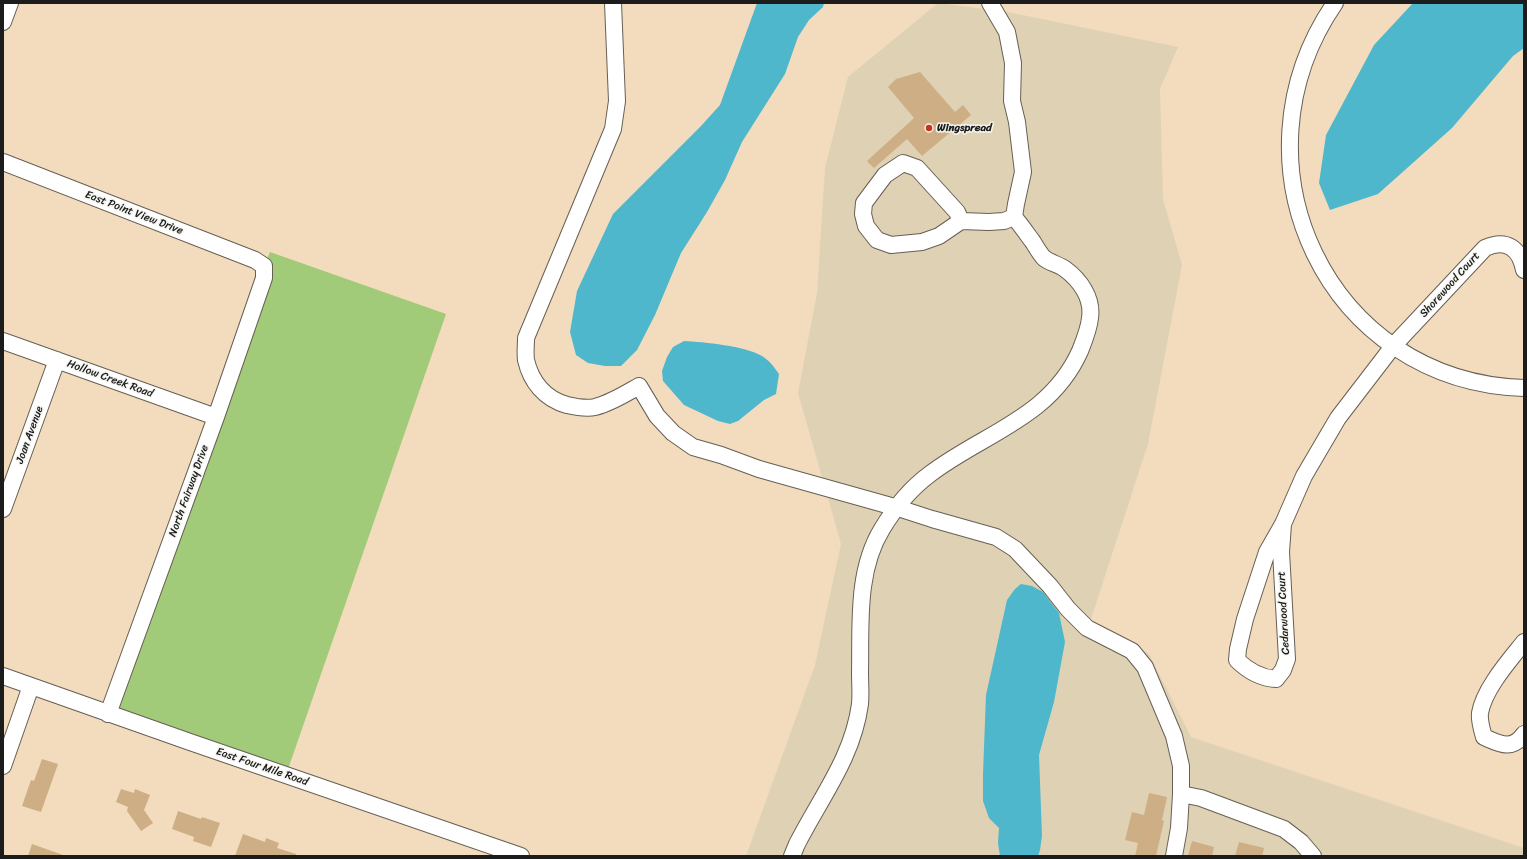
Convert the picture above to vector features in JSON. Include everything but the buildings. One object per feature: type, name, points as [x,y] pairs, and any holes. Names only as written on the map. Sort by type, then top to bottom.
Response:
[{"type":"street","points":[[3,22],[10,3]]},
{"type":"street","points":[[613,3],[617,101],[613,129],[526,338],[526,359],[533,380],[545,395],[560,403],[577,407],[594,407],[607,403],[640,386],[657,416],[673,433],[693,447],[759,469],[996,537],[1015,549],[1087,628],[1132,652],[1145,668],[1174,736],[1181,766],[1179,828],[1174,856]]},
{"type":"street","points":[[792,856],[797,844],[850,748],[860,703],[861,609],[866,570],[881,530],[909,493],[929,474],[1042,403],[1064,378],[1076,360],[1084,342],[1090,319],[1091,308],[1083,288],[1065,269],[1044,257],[1014,217],[1023,172],[1017,122],[1012,101],[1013,63],[1007,32],[990,3]]},
{"type":"street","points":[[1335,3],[1311,43],[1295,91],[1290,119],[1290,169],[1298,212],[1308,239],[1328,277],[1358,315],[1376,332],[1394,345],[1416,359],[1453,375],[1492,385],[1524,388]]},
{"type":"street","name":"East Point View Drive","points":[[3,162],[255,260],[264,266]]},
{"type":"street","points":[[961,221],[957,212],[917,168],[903,163],[885,175],[864,203],[863,214],[866,226],[878,240],[891,245],[922,242],[939,236],[961,221],[989,222],[1014,217]]},
{"type":"street","name":"Shorewood Court","points":[[1394,345],[1485,248],[1493,244],[1509,246],[1517,251],[1522,259],[1524,270]]},
{"type":"street","name":"North Fairway Drive","points":[[108,714],[216,417],[264,278],[264,266]]},
{"type":"street","name":"Hollow Creek Road","points":[[3,341],[216,417]]},
{"type":"street","name":"Cedarwood Court","points":[[1283,524],[1281,552],[1287,659],[1283,670],[1276,679],[1266,678],[1246,668],[1238,660],[1238,649],[1245,619],[1268,552],[1283,524],[1304,476],[1338,418],[1394,345]]},
{"type":"street","name":"Joan Avenue","points":[[3,509],[57,360]]},
{"type":"street","points":[[1524,642],[1490,686],[1480,713],[1484,737],[1499,744],[1510,745],[1519,741],[1524,734]]},
{"type":"street","name":"East Four Mile Road","points":[[3,676],[108,714],[520,856]]},
{"type":"street","points":[[3,766],[31,686]]},
{"type":"street","points":[[1181,794],[1201,798],[1284,829],[1301,842],[1313,856]]},
{"type":"shaded area","points":[[938,3],[1008,12],[1178,47],[1160,89],[1163,199],[1182,265],[1148,444],[1090,622],[1134,644],[1149,654],[1191,737],[1524,848],[1524,856],[746,856],[815,665],[841,544],[798,393],[817,293],[825,168],[848,77]]},
{"type":"green space","points":[[270,252],[446,314],[286,775],[108,714]]},
{"type":"water","points":[[757,3],[824,3],[823,7],[809,20],[798,37],[785,74],[742,142],[725,180],[681,253],[655,315],[637,350],[621,366],[605,366],[588,363],[576,355],[570,332],[577,291],[613,214],[720,105]]},
{"type":"water","points":[[1413,3],[1524,3],[1524,48],[1513,56],[1452,128],[1378,194],[1330,210],[1319,183],[1326,135],[1374,45]]},
{"type":"water","points":[[684,341],[735,347],[762,356],[770,362],[779,374],[776,394],[764,400],[738,421],[730,424],[718,421],[684,405],[663,381],[662,371],[667,357],[673,347]]},
{"type":"water","points":[[1021,584],[1032,586],[1043,592],[1059,613],[1065,642],[1054,702],[1039,755],[1042,836],[1040,850],[1038,856],[1000,856],[998,843],[999,828],[989,818],[983,801],[986,695],[1007,600],[1015,589]]},
{"type":"place","name":"Wingspread","points":[[929,128]]}]
